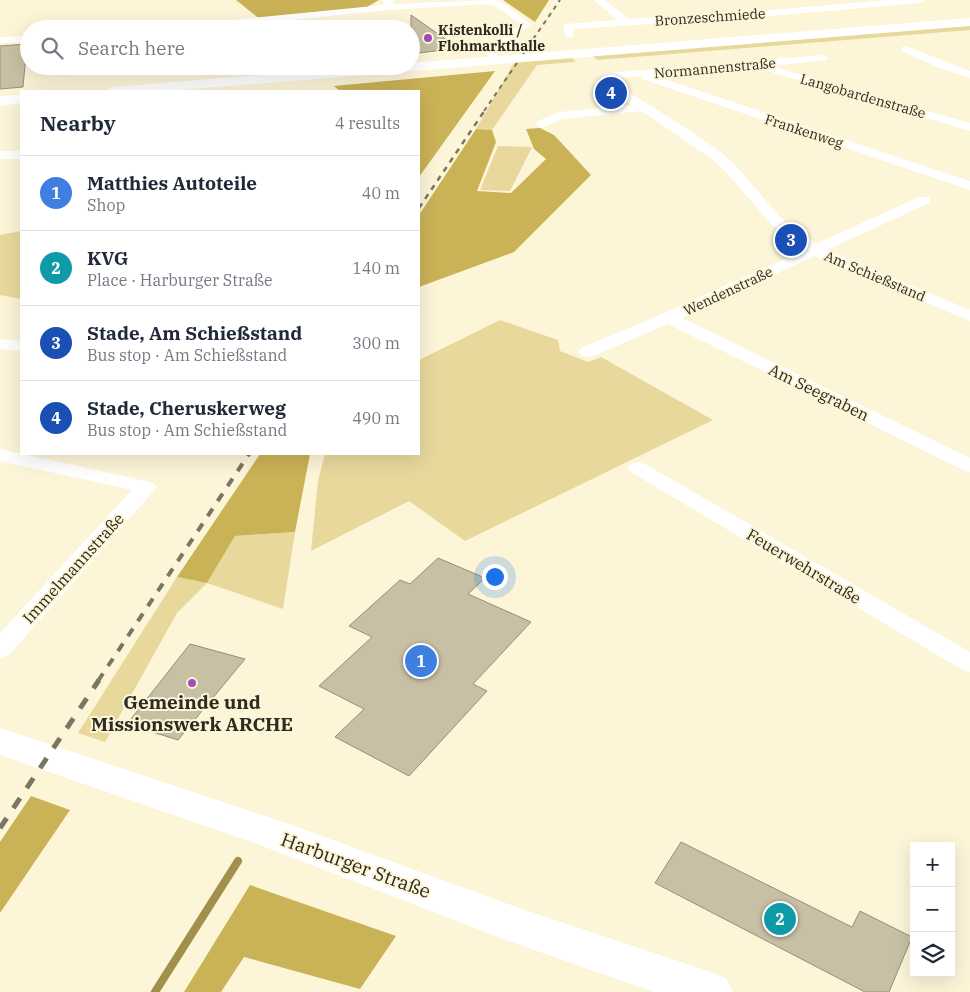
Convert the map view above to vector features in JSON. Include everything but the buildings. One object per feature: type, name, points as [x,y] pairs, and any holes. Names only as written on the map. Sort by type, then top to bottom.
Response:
[{"type":"main road","points":[[420,67],[970,22]]},
{"type":"main road","points":[[127,90],[305,75]]},
{"type":"main road","points":[[0,101],[20,99]]},
{"type":"main road","name":"Harburger Straße","points":[[0,741],[273,834],[520,927],[711,992]]},
{"type":"street","points":[[599,0],[628,22]]},
{"type":"street","name":"Bronzeschmiede","points":[[569,35],[568,26],[760,14],[879,2],[920,0]]},
{"type":"street","points":[[249,20],[388,4],[486,2],[498,4],[526,24],[491,54]]},
{"type":"street","points":[[745,5],[760,14]]},
{"type":"street","points":[[0,40],[20,39]]},
{"type":"street","points":[[906,48],[942,65],[970,75]]},
{"type":"street","name":"Normannenstraße","points":[[607,76],[823,58]]},
{"type":"street","name":"Langobardenstraße","points":[[756,64],[970,127]]},
{"type":"street","name":"Frankenweg","points":[[638,74],[970,186]]},
{"type":"street","name":"Am Schießstand","points":[[607,76],[605,82],[688,135],[718,158],[731,169],[776,222],[815,250],[970,316]]},
{"type":"street","points":[[542,124],[559,116],[642,106]]},
{"type":"street","points":[[0,155],[20,155]]},
{"type":"street","points":[[952,180],[970,172]]},
{"type":"street","name":"Wendenstraße","points":[[587,352],[668,318],[924,200]]},
{"type":"street","name":"Am Seegraben","points":[[668,318],[970,466]]},
{"type":"street","points":[[0,344],[20,346]]},
{"type":"street","name":"Immelmannstraße","points":[[0,649],[146,487],[2,458]]},
{"type":"street","name":"Feuerwehrstraße","points":[[638,468],[970,663]]},
{"type":"shaded area","points":[[236,0],[379,0],[367,7],[261,20]]},
{"type":"shaded area","points":[[503,0],[549,0],[535,22]]},
{"type":"shaded area","points":[[970,24],[970,30],[597,60],[592,55]]},
{"type":"shaded area","points":[[571,57],[576,62],[537,65],[492,130],[476,129],[515,61]]},
{"type":"shaded area","points":[[495,71],[420,176],[420,90],[339,90],[334,86]]},
{"type":"shaded area","points":[[540,128],[554,135],[591,175],[514,252],[420,287],[420,213],[476,129],[492,130],[496,142],[477,191],[511,193],[546,159],[534,149],[526,129]]},
{"type":"shaded area","points":[[498,146],[532,147],[510,191],[480,190]]},
{"type":"shaded area","points":[[20,231],[20,299],[0,295],[0,235]]},
{"type":"shaded area","points":[[500,320],[558,340],[560,351],[588,362],[601,357],[713,420],[465,541],[409,501],[311,551],[318,481],[325,455],[420,455],[420,360]]},
{"type":"shaded area","points":[[259,455],[310,455],[295,532],[235,536],[207,583],[177,577]]},
{"type":"shaded area","points":[[295,532],[283,609],[207,583],[235,536]]},
{"type":"shaded area","points":[[177,577],[207,583],[177,613],[105,742],[78,733]]},
{"type":"shaded area","points":[[31,796],[70,810],[0,913],[0,842]]},
{"type":"shaded area","points":[[250,885],[396,936],[360,989],[244,957],[221,992],[184,992]]},
{"type":"waterway","points":[[155,992],[238,861]]},
{"type":"railway","points":[[523,54],[560,0]]},
{"type":"railway","points":[[484,111],[517,63]]},
{"type":"railway","points":[[420,207],[485,110]]},
{"type":"railway","points":[[98,681],[248,455]]},
{"type":"railway","points":[[0,828],[99,680]]},
{"type":"place","name":"Kistenkolli / Flohmarkthalle","points":[[428,38]]},
{"type":"place","name":"Stade, Cheruskerweg","points":[[611,93]]},
{"type":"place","name":"Stade, Am Schießstand","points":[[791,240]]},
{"type":"place","name":"Matthies Autoteile","points":[[421,661]]},
{"type":"place","name":"Gemeinde und Missionswerk ARCHE","points":[[192,683]]},
{"type":"place","name":"KVG","points":[[780,919]]}]
